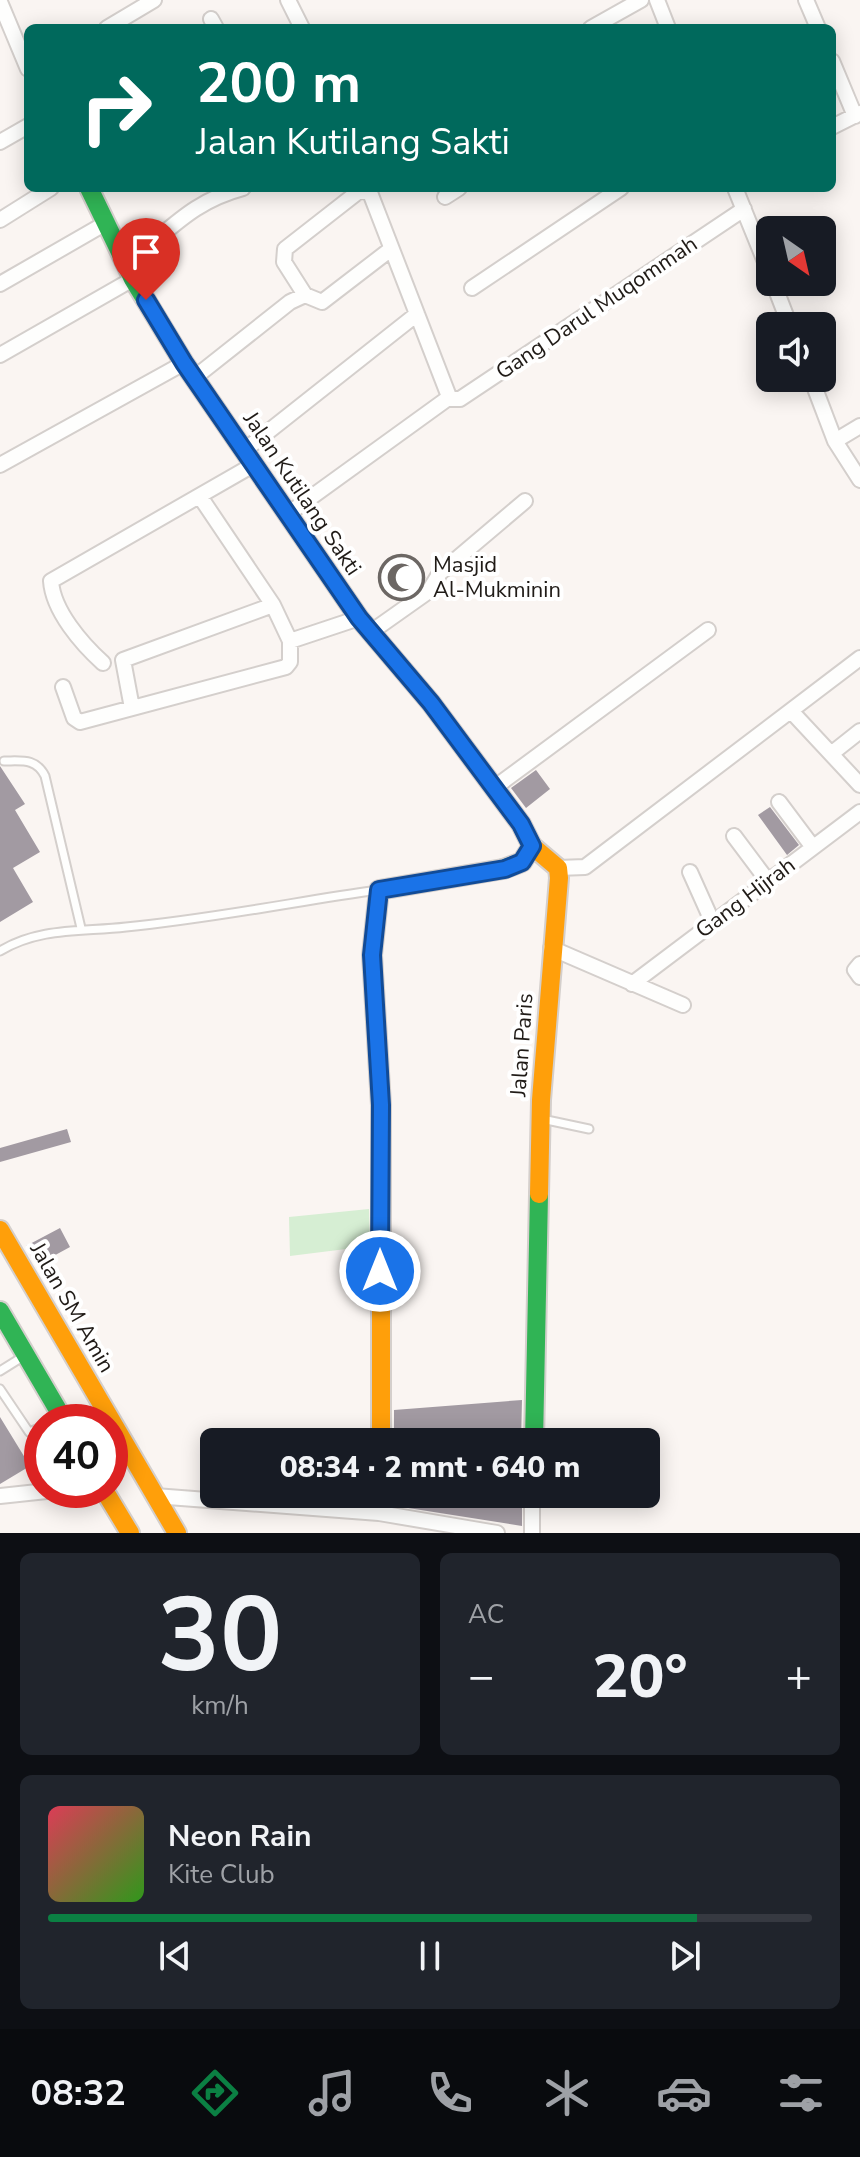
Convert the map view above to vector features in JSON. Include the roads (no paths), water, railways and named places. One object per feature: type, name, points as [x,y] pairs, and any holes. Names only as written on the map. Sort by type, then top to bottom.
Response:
[{"type":"street","points":[[114,24],[154,0]]},
{"type":"street","points":[[288,0],[300,24]]},
{"type":"street","points":[[598,24],[641,0]]},
{"type":"street","points":[[657,0],[666,24]]},
{"type":"street","points":[[806,0],[816,24]]},
{"type":"street","points":[[6,3],[24,57]]},
{"type":"street","points":[[836,69],[858,114],[836,125]]},
{"type":"street","points":[[0,142],[24,128]]},
{"type":"street","points":[[0,220],[45,192]]},
{"type":"street","name":"Jalan Kutilang Sakti","points":[[92,192],[130,271],[189,370],[365,625],[494,788],[521,824],[532,846]]},
{"type":"street","points":[[0,355],[130,271],[193,208],[230,192]]},
{"type":"street","points":[[358,192],[285,249],[284,262],[305,295],[322,302],[391,249]]},
{"type":"street","points":[[369,192],[447,385],[447,399]]},
{"type":"street","points":[[445,197],[453,192]]},
{"type":"street","points":[[472,288],[615,192]]},
{"type":"street","points":[[737,192],[756,239]]},
{"type":"street","name":"Gang Darul Muqommah","points":[[288,514],[447,399],[460,399],[744,209]]},
{"type":"street","points":[[0,284],[106,223]]},
{"type":"street","points":[[0,465],[189,370],[305,295]]},
{"type":"street","points":[[103,663],[75,633],[52,592],[51,581],[201,498],[417,314]]},
{"type":"street","points":[[816,392],[835,441],[860,480]]},
{"type":"street","points":[[835,441],[860,426]]},
{"type":"street","points":[[63,687],[74,718],[80,722],[286,667],[290,662],[290,641],[273,605],[201,498]]},
{"type":"street","points":[[290,641],[365,625],[429,591],[440,573],[525,501]]},
{"type":"street","points":[[132,708],[123,660],[273,605]]},
{"type":"street","points":[[494,788],[708,630]]},
{"type":"street","points":[[381,1428],[381,1105],[372,955],[379,890],[505,869],[522,862],[532,846],[558,868],[585,867],[860,658]]},
{"type":"street","points":[[791,711],[860,785]]},
{"type":"street","points":[[831,754],[860,731]]},
{"type":"street","points":[[779,802],[812,846]]},
{"type":"street","name":"Gang Hijrah","points":[[632,984],[860,812]]},
{"type":"street","points":[[734,836],[767,880]]},
{"type":"street","name":"Jalan Paris","points":[[534,1428],[540,1119],[558,868]]},
{"type":"street","points":[[690,872],[712,921]]},
{"type":"street","points":[[551,948],[683,1005]]},
{"type":"street","points":[[860,964],[855,970],[860,977]]},
{"type":"street","name":"Jalan SM Amin","points":[[0,1230],[177,1533]]},
{"type":"street","points":[[0,1311],[50,1404]]},
{"type":"street","points":[[0,1496],[24,1493]]},
{"type":"street","points":[[155,1496],[379,1513],[497,1533]]},
{"type":"street","points":[[115,1508],[130,1533]]},
{"type":"street","points":[[379,1508],[379,1513]]},
{"type":"street","points":[[532,1508],[532,1533]]},
{"type":"lane","points":[[4,761],[38,764],[45,776],[81,928]]},
{"type":"lane","points":[[0,951],[36,935],[81,928],[125,927],[379,890]]},
{"type":"lane","points":[[540,1119],[589,1129]]},
{"type":"lane","points":[[0,1371],[26,1355]]},
{"type":"lane","points":[[0,1389],[24,1425]]},
{"type":"place","name":"Masjid Al-Mukminin","points":[[402,577]]}]
